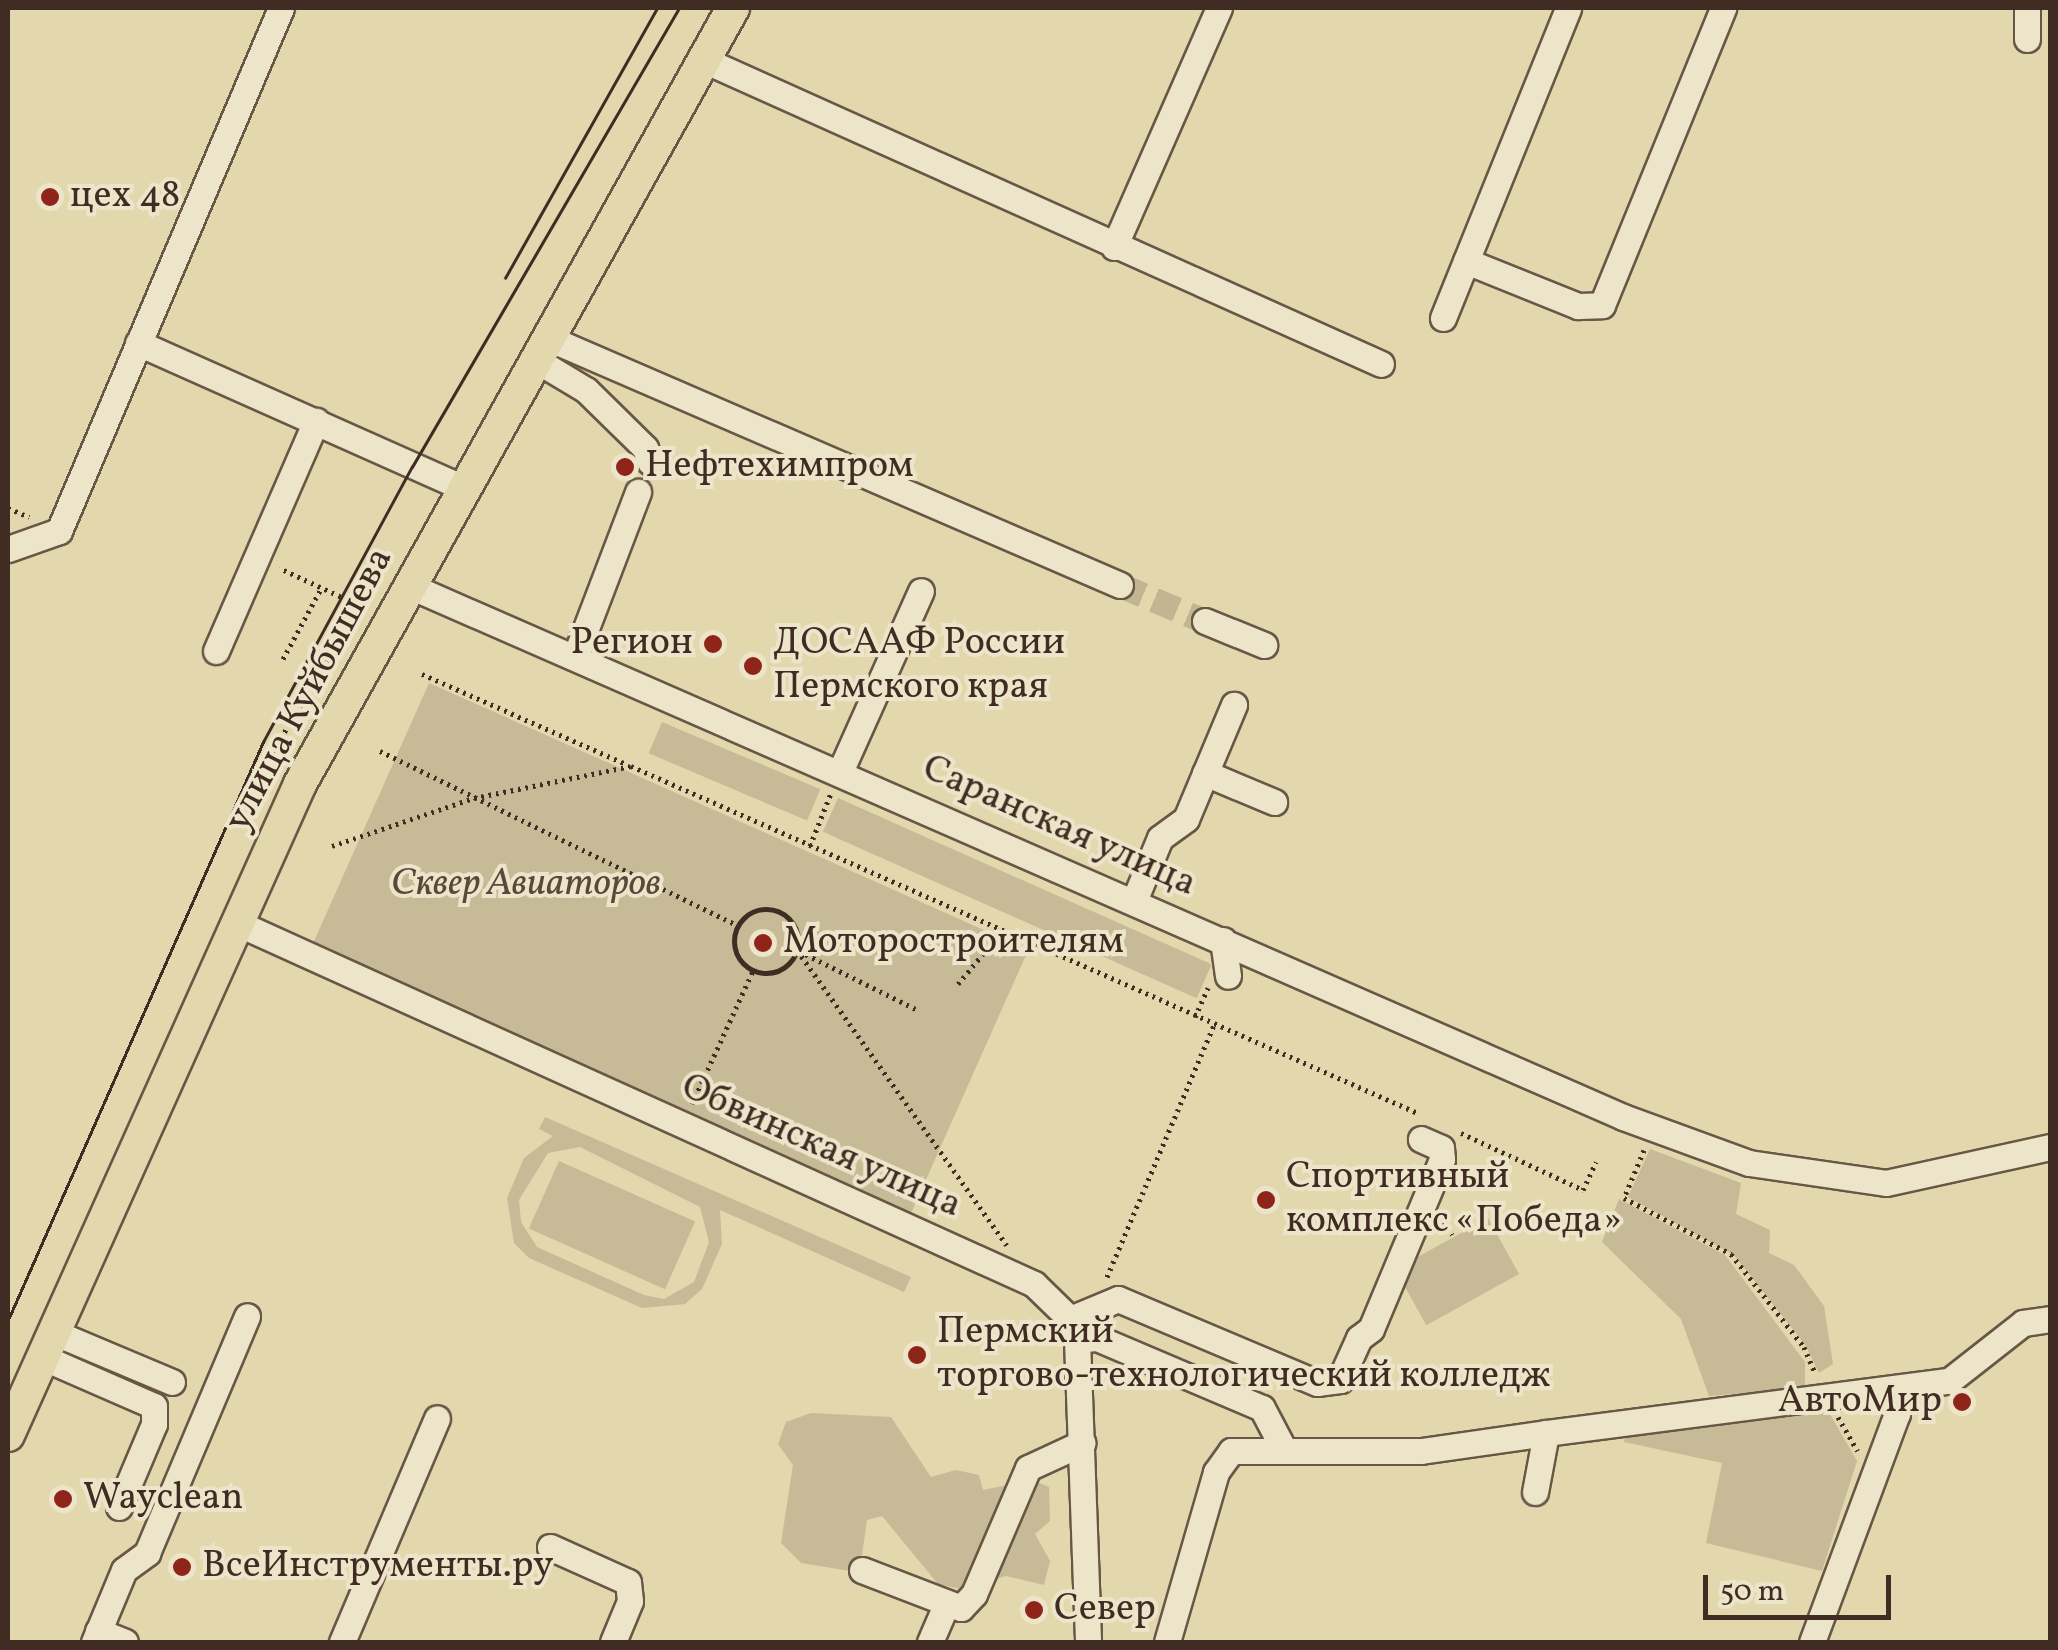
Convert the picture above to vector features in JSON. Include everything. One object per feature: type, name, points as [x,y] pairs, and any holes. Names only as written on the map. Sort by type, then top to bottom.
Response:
[{"type":"main road","name":"улица Куйбышева","points":[[8,1435],[300,784],[733,8]]},
{"type":"street","points":[[8,549],[59,531],[281,8]]},
{"type":"street","points":[[1114,246],[1219,8]]},
{"type":"street","points":[[1442,318],[1568,8]]},
{"type":"street","points":[[1466,261],[1578,306],[1602,305],[1723,8]]},
{"type":"street","points":[[2026,8],[2026,39]]},
{"type":"street","points":[[704,60],[1381,364]]},
{"type":"street","points":[[138,343],[463,488]]},
{"type":"street","points":[[542,349],[645,448],[650,462]]},
{"type":"street","points":[[542,349],[1120,585]]},
{"type":"street","points":[[216,651],[316,421]]},
{"type":"street","points":[[575,657],[638,492]]},
{"type":"street","name":"Саранская улица","points":[[410,586],[1224,940],[1618,1129],[1680,1134],[1748,1163],[1886,1183],[2050,1146]]},
{"type":"street","points":[[840,772],[921,591]]},
{"type":"street","points":[[1205,621],[1264,645]]},
{"type":"street","points":[[1134,901],[1160,838],[1186,819],[1234,705]]},
{"type":"street","points":[[1205,773],[1274,802]]},
{"type":"street","name":"Обвинская улица","points":[[235,922],[1034,1284],[1074,1330]]},
{"type":"street","points":[[1224,940],[1228,976]]},
{"type":"street","points":[[1074,1330],[1106,1304],[1118,1300],[1317,1383],[1340,1380],[1359,1338],[1371,1329],[1442,1159],[1441,1148],[1426,1129]]},
{"type":"street","points":[[125,1642],[96,1637],[124,1570],[146,1553],[246,1316]]},
{"type":"street","points":[[1167,1642],[1222,1458],[1248,1448],[1422,1450],[1950,1380],[2023,1323],[2050,1319]]},
{"type":"street","points":[[1074,1330],[1088,1642]]},
{"type":"street","points":[[1074,1330],[1262,1408],[1283,1448]]},
{"type":"street","points":[[48,1344],[172,1382]]},
{"type":"street","points":[[48,1344],[154,1406],[154,1424],[119,1507]]},
{"type":"street","points":[[1812,1642],[1897,1414],[1892,1388]]},
{"type":"street","points":[[342,1642],[437,1418]]},
{"type":"street","points":[[1535,1492],[1546,1432]]},
{"type":"street","points":[[862,1570],[961,1608],[974,1594],[1028,1468],[1082,1442]]},
{"type":"street","points":[[550,1548],[628,1582],[630,1600],[613,1642]]},
{"type":"street","points":[[930,1642],[946,1605]]},
{"type":"path","points":[[257,559],[361,606],[264,764]]},
{"type":"path","points":[[283,659],[322,586]]},
{"type":"path","points":[[308,670],[349,600]]},
{"type":"path","points":[[422,674],[1214,1025],[1426,1129]]},
{"type":"path","points":[[380,751],[737,925]]},
{"type":"path","points":[[332,846],[474,798],[631,766]]},
{"type":"path","points":[[810,846],[840,772]]},
{"type":"path","points":[[797,950],[774,972],[753,970],[733,946],[737,925],[752,911],[773,909],[796,929],[797,950],[1034,1284]]},
{"type":"path","points":[[958,984],[1002,931]]},
{"type":"path","points":[[797,950],[918,1010]]},
{"type":"path","points":[[682,1125],[753,970]]},
{"type":"path","points":[[1106,1304],[1104,1284],[1214,1025]]},
{"type":"path","points":[[1449,1128],[1584,1190],[1596,1162]]},
{"type":"path","points":[[1618,1129],[1646,1144],[1624,1198],[1731,1254],[1804,1347],[1825,1396],[1873,1478]]},
{"type":"green space","name":"Сквер Авиаторов","points":[[429,683],[1028,950],[910,1216],[311,949]]},
{"type":"green space","points":[[662,722],[820,789],[807,821],[649,753]]},
{"type":"green space","points":[[838,798],[1212,964],[1197,998],[823,832]]},
{"type":"green space","points":[[545,1117],[911,1277],[904,1292],[720,1210],[722,1244],[702,1289],[685,1304],[642,1308],[529,1258],[514,1243],[507,1198],[524,1158],[553,1136],[539,1129]],"holes":[[[580,1147],[700,1207],[709,1242],[694,1282],[664,1299],[644,1295],[537,1247],[521,1222],[519,1200],[548,1153]]]},
{"type":"green space","points":[[1650,1149],[1741,1183],[1736,1214],[1770,1230],[1769,1253],[1794,1265],[1824,1306],[1833,1364],[1819,1373],[1806,1346],[1734,1255],[1628,1197]]},
{"type":"green space","points":[[559,1161],[695,1222],[665,1289],[529,1229]]},
{"type":"green space","points":[[1619,1199],[1725,1255],[1805,1362],[1805,1388],[1709,1396],[1681,1319],[1602,1242]]},
{"type":"green space","points":[[1488,1218],[1519,1274],[1426,1325],[1395,1269]]},
{"type":"green space","points":[[1820,1397],[1857,1461],[1822,1571],[1706,1543],[1722,1463],[1624,1442],[1628,1420]]},
{"type":"green space","points":[[811,1413],[891,1417],[931,1477],[956,1470],[979,1475],[983,1490],[1032,1480],[1049,1487],[1050,1521],[1035,1534],[1050,1561],[1044,1585],[1006,1576],[961,1589],[938,1584],[882,1516],[867,1520],[862,1555],[850,1571],[801,1563],[781,1543],[793,1465],[778,1444],[786,1422]]},
{"type":"tunnel","points":[[1120,585],[1205,621]]},
{"type":"tram line","points":[[505,278],[657,8]]},
{"type":"tram line","points":[[8,1320],[263,742],[412,467],[679,8]]},
{"type":"place","name":"цех 48","points":[[50,197]]},
{"type":"place","name":"Нефтехимпром","points":[[625,467]]},
{"type":"place","name":"Регион","points":[[713,644]]},
{"type":"place","name":"ДОСААФ России Пермского края","points":[[753,666]]},
{"type":"place","name":"Моторостроителям","points":[[763,943]]},
{"type":"place","name":"Спортивный комплекс «Победа»","points":[[1266,1200]]},
{"type":"place","name":"Пермский торгово-технологический колледж","points":[[917,1355]]},
{"type":"place","name":"АвтоМир","points":[[1962,1402]]},
{"type":"place","name":"Wayclean","points":[[63,1499]]},
{"type":"place","name":"ВсеИнструменты.ру","points":[[182,1567]]},
{"type":"place","name":"Север","points":[[1034,1610]]}]
